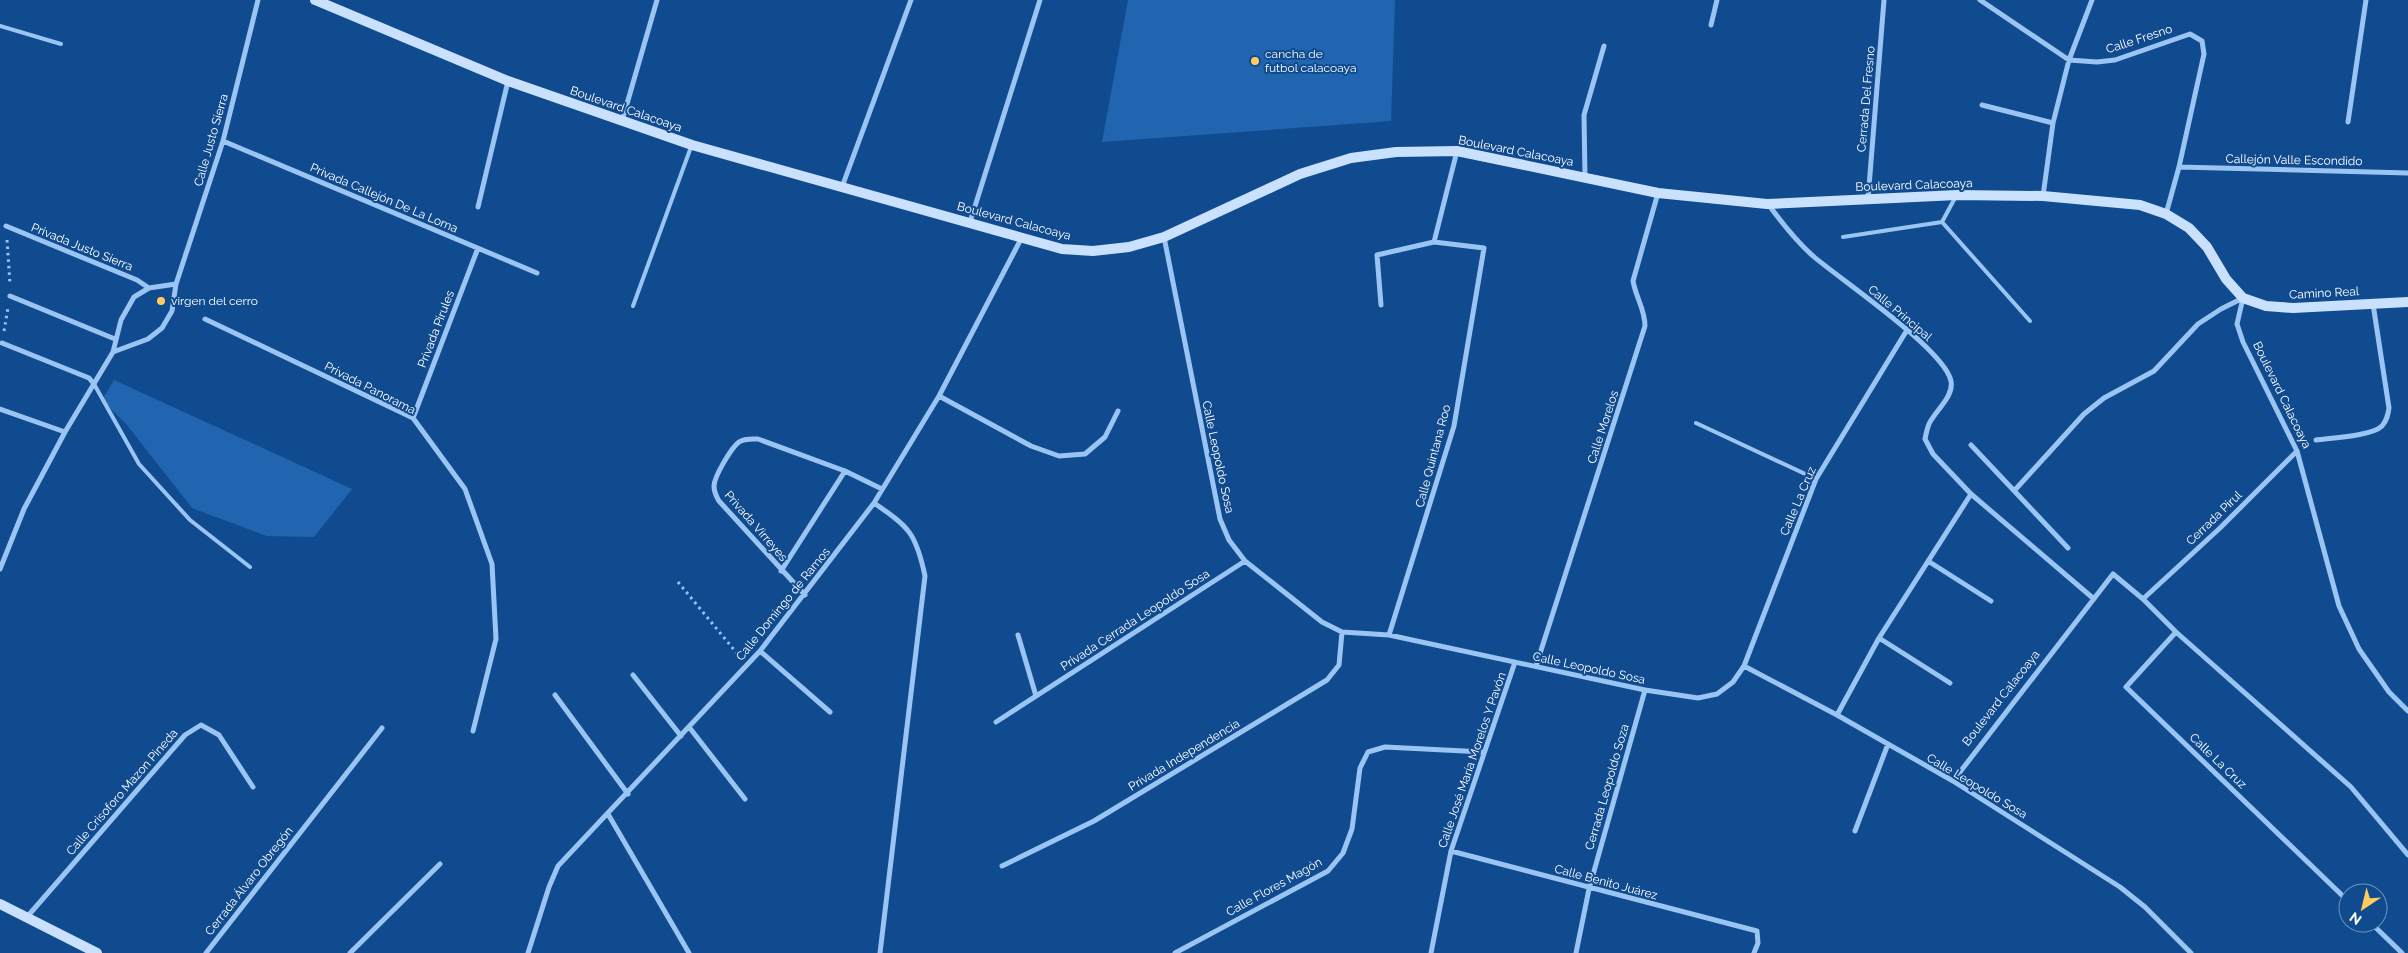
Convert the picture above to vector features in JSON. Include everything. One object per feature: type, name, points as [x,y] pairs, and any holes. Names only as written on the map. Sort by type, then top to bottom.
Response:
[{"type":"street","name":"Calle Justo Sierra","points":[[113,352],[148,339],[162,328],[172,311],[176,284],[223,142],[258,0]]},
{"type":"street","name":"Boulevard Calacoaya","points":[[315,0],[508,81],[692,145],[1062,249],[1093,251],[1129,248],[1164,237],[1300,174],[1351,158],[1396,152],[1457,151],[1585,176],[1658,193],[1767,204],[1957,195],[2043,196],[2140,205],[2166,214],[2189,228],[2207,247],[2226,279],[2243,298],[2237,324],[2242,342],[2297,451],[2339,606],[2359,650],[2389,692],[2408,711]]},
{"type":"street","points":[[622,120],[657,0]]},
{"type":"street","points":[[842,187],[910,0]]},
{"type":"street","points":[[970,222],[1040,0]]},
{"type":"street","points":[[1711,25],[1717,0]]},
{"type":"street","name":"Cerrada Del Fresno","points":[[1868,199],[1884,0]]},
{"type":"street","name":"Calle Fresno","points":[[1980,0],[2069,60],[2097,62],[2115,60],[2190,34],[2202,40],[2204,54],[2180,167],[2166,214]]},
{"type":"street","points":[[2043,196],[2053,123],[2069,60],[2092,0]]},
{"type":"street","points":[[2348,122],[2366,0]]},
{"type":"street","points":[[1585,176],[1584,115],[1604,46]]},
{"type":"street","points":[[478,207],[508,81]]},
{"type":"street","points":[[1982,105],[2053,123]]},
{"type":"street","name":"Privada Callejón De La Loma","points":[[223,142],[537,273]]},
{"type":"street","points":[[1381,305],[1378,255],[1434,242],[1457,151]]},
{"type":"street","name":"Callejón Valle Escondido","points":[[2180,167],[2408,173]]},
{"type":"street","name":"Calle Morelos","points":[[1536,666],[1645,326],[1645,312],[1636,296],[1634,281],[1658,193]]},
{"type":"street","name":"Calle Principal","points":[[1767,204],[1792,236],[1813,256],[1907,330],[1946,368],[1952,383],[1947,398],[1929,423],[1925,439],[1933,454],[1972,494],[2094,599]]},
{"type":"street","name":"Privada Justo Sierra","points":[[6,226],[137,280],[149,288]]},
{"type":"street","name":"Calle Leopoldo Sosa","points":[[1164,237],[1220,519],[1229,540],[1245,561],[1322,622],[1342,632],[1389,635],[1645,690],[1698,698],[1718,694],[1733,682],[1744,666],[1953,781],[2120,887],[2145,907],[2191,953]]},
{"type":"street","name":"Calle Domingo de Ramos","points":[[528,953],[549,887],[558,866],[628,794],[760,651],[874,503],[939,396],[1021,239]]},
{"type":"street","name":"Calle Quintana Roo","points":[[1389,635],[1454,426],[1484,248],[1434,242]]},
{"type":"street","name":"Privada Pirules","points":[[413,418],[478,248]]},
{"type":"street","points":[[0,569],[24,509],[65,432],[113,352],[121,320],[134,297],[149,288],[176,284]]},
{"type":"street","points":[[10,296],[115,339]]},
{"type":"street","points":[[2014,491],[2084,414],[2104,398],[2154,371],[2198,324],[2220,309],[2243,298]]},
{"type":"street","name":"Camino Real","points":[[2243,298],[2266,306],[2293,308],[2408,302]]},
{"type":"street","points":[[2316,440],[2370,432],[2381,427],[2387,419],[2388,408],[2372,303]]},
{"type":"street","name":"Privada Panorama","points":[[205,319],[413,418],[465,489],[492,564],[496,639],[473,731]]},
{"type":"street","name":"Calle La Cruz","points":[[1744,666],[1816,479],[1907,330]]},
{"type":"street","points":[[2,343],[89,378],[94,384]]},
{"type":"street","points":[[939,396],[1031,446],[1059,456],[1084,454],[1105,437],[1118,411]]},
{"type":"street","points":[[0,409],[65,432]]},
{"type":"street","name":"Privada Virreyes","points":[[805,595],[781,571],[714,494],[716,476],[733,449],[740,442],[748,438],[758,439],[845,471],[882,489]]},
{"type":"street","points":[[1971,445],[2068,548]]},
{"type":"street","name":"Cerrada Pirul","points":[[2143,599],[2220,528],[2297,451]]},
{"type":"street","points":[[781,571],[845,471]]},
{"type":"street","points":[[1836,715],[1880,638],[1972,494]]},
{"type":"street","points":[[874,503],[903,522],[919,548],[925,576],[880,953]]},
{"type":"street","name":"Privada Cerrada Leopoldo Sosa","points":[[996,722],[1245,561]]},
{"type":"street","points":[[1928,561],[1991,601]]},
{"type":"street","name":"Boulevard Calacoaya","points":[[1953,781],[2113,574],[2351,787],[2408,855]]},
{"type":"street","name":"Privada Independencia","points":[[1002,866],[1094,821],[1327,680],[1339,664],[1342,632]]},
{"type":"street","name":"Calle La Cruz","points":[[2176,632],[2126,686],[2338,891]]},
{"type":"street","points":[[1018,635],[1036,696]]},
{"type":"street","points":[[1880,638],[1950,684]]},
{"type":"street","points":[[760,651],[830,712]]},
{"type":"street","name":"Calle José María Morelos Y Pavón","points":[[1432,953],[1451,851],[1515,662]]},
{"type":"street","points":[[633,675],[681,736]]},
{"type":"street","name":"Cerrada Leopoldo Soza","points":[[1576,953],[1589,889],[1645,690]]},
{"type":"street","points":[[554,695],[628,794]]},
{"type":"street","name":"Calle Crisoforo Mazon Pineda","points":[[27,917],[185,734],[201,725],[219,735],[253,787]]},
{"type":"street","name":"Cerrada Álvaro Obregón","points":[[206,953],[382,728]]},
{"type":"street","points":[[689,728],[744,799]]},
{"type":"street","points":[[1855,830],[1888,744]]},
{"type":"street","name":"Calle Flores Magón","points":[[1175,953],[1328,871],[1343,854],[1352,829],[1360,768],[1368,752],[1386,747],[1484,752]]},
{"type":"street","points":[[608,814],[689,953]]},
{"type":"street","name":"Calle Benito Juárez","points":[[1451,851],[1757,932],[1758,943],[1754,953]]},
{"type":"street","points":[[350,953],[440,864]]},
{"type":"street","points":[[0,904],[96,953]]},
{"type":"street","points":[[2381,933],[2402,953]]},
{"type":"lane","points":[[0,26],[61,44]]},
{"type":"lane","points":[[633,306],[692,145]]},
{"type":"lane","points":[[1942,222],[1957,195]]},
{"type":"lane","points":[[1843,237],[1942,222]]},
{"type":"lane","points":[[1942,222],[2030,321]]},
{"type":"lane","points":[[94,384],[139,464],[190,520],[250,567]]},
{"type":"lane","points":[[1696,423],[1816,479]]},
{"type":"path","points":[[678,582],[746,666]]},
{"type":"shaded area","name":"cancha de futbol calacoaya","points":[[1128,0],[1395,0],[1391,121],[1102,142]]},
{"type":"shaded area","points":[[114,380],[352,489],[314,537],[267,536],[192,508],[127,425],[102,400]]},
{"type":"place","name":"cancha de futbol calacoaya","points":[[1255,61]]},
{"type":"place","name":"virgen del cerro","points":[[161,301]]}]
